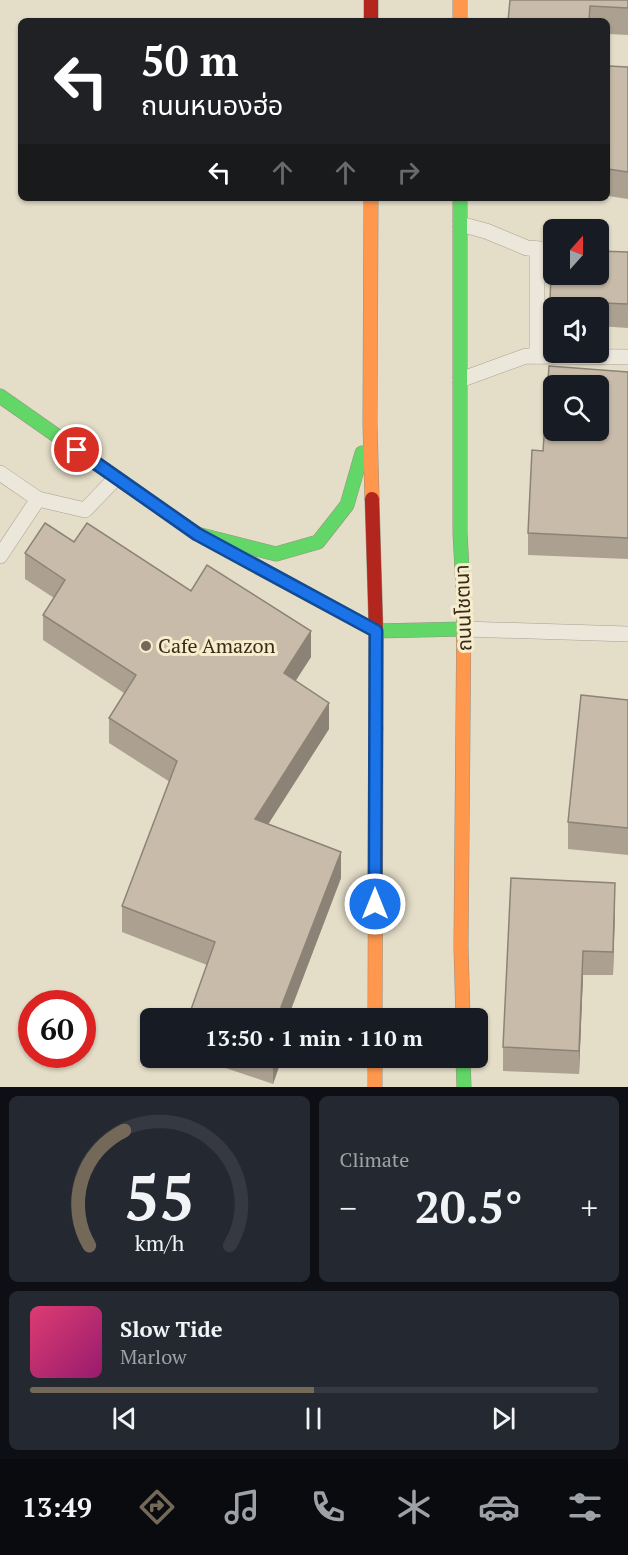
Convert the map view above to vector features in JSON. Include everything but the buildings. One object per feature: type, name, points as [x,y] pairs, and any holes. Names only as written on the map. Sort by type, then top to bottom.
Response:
[{"type":"main road","points":[[371,0],[371,18]]},
{"type":"main road","points":[[460,0],[460,18]]},
{"type":"main road","points":[[371,201],[370,424],[376,631],[375,1008]]},
{"type":"main road","name":"ถนนโชตนา","points":[[460,201],[460,533],[465,629],[463,1008]]},
{"type":"main road","points":[[0,396],[197,534],[376,631],[465,629]]},
{"type":"main road","points":[[197,534],[276,554],[318,542],[346,504],[370,424]]},
{"type":"main road","points":[[375,1068],[375,1087]]},
{"type":"main road","points":[[463,1068],[464,1087]]},
{"type":"lane","points":[[460,224],[486,231],[527,248],[543,249]]},
{"type":"lane","points":[[537,249],[537,356]]},
{"type":"lane","points":[[460,380],[526,356],[628,357]]},
{"type":"lane","points":[[0,472],[38,499],[85,510],[116,478]]},
{"type":"lane","points":[[0,556],[38,499]]},
{"type":"lane","points":[[465,629],[628,634]]},
{"type":"traffic: fast","points":[[460,201],[460,533],[464,606]]},
{"type":"traffic: fast","points":[[0,396],[197,534],[376,631]]},
{"type":"traffic: fast","points":[[197,534],[276,554],[318,542],[347,505],[362,453]]},
{"type":"traffic: fast","points":[[376,631],[465,629]]},
{"type":"traffic: fast","points":[[463,1068],[464,1087]]},
{"type":"traffic: slow","points":[[460,0],[460,18]]},
{"type":"traffic: slow","points":[[371,201],[372,499]]},
{"type":"traffic: slow","points":[[463,1008],[461,947],[464,606]]},
{"type":"traffic: slow","points":[[375,1008],[376,728]]},
{"type":"traffic: slow","points":[[375,1068],[375,1087]]},
{"type":"traffic: jam","points":[[371,0],[371,18]]},
{"type":"traffic: jam","points":[[372,499],[376,728]]},
{"type":"place","name":"Cafe Amazon","points":[[146,646]]},
{"type":"route","points":[[77,450],[197,534],[376,631],[375,904]]}]
